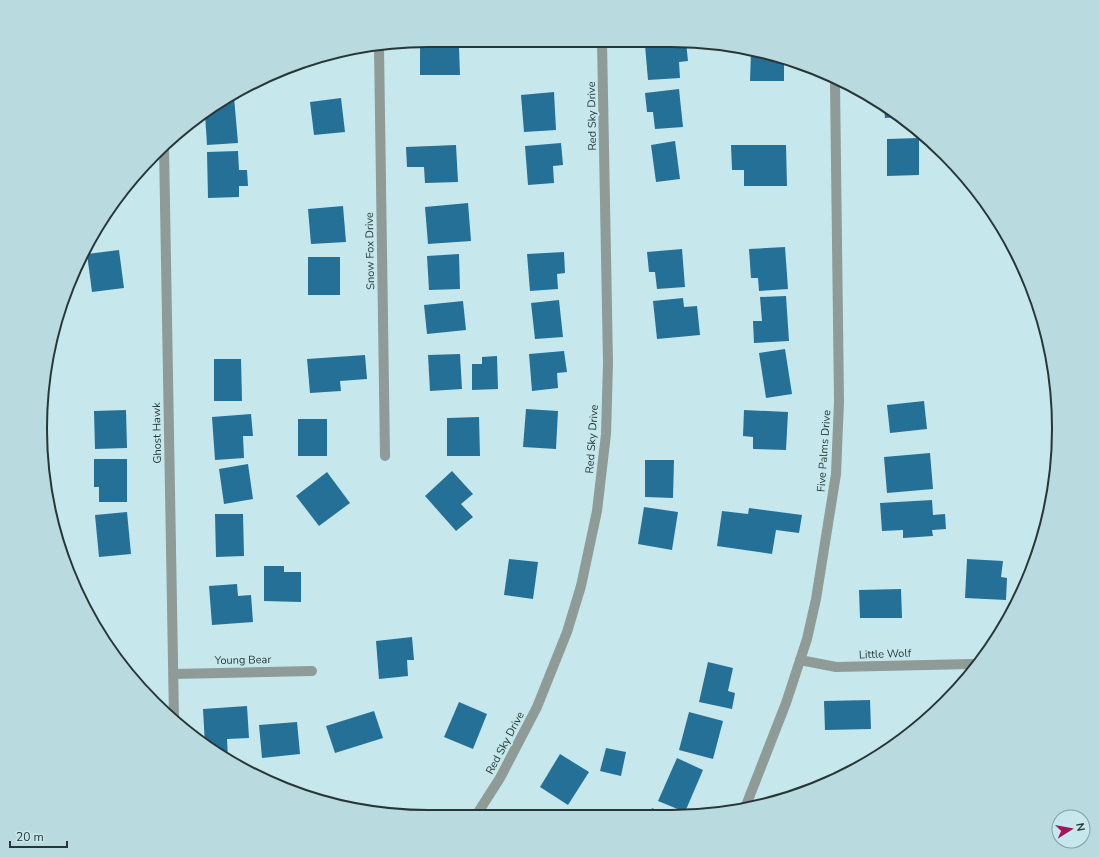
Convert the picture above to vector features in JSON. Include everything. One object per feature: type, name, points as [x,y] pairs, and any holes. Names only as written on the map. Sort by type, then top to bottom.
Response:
[{"type":"street","name":"Red Sky Drive","points":[[480,810],[500,778],[537,707],[567,632],[581,586],[597,511],[606,434],[608,363],[602,47]]},
{"type":"street","name":"Snow Fox Drive","points":[[378,50],[385,456]]},
{"type":"street","name":"Five Palms Drive","points":[[747,802],[786,703],[800,660],[816,599],[836,474],[839,401],[835,84]]},
{"type":"street","name":"Ghost Hawk","points":[[164,154],[174,712]]},
{"type":"street","name":"Little Wolf","points":[[800,660],[836,667],[970,664]]},
{"type":"street","name":"Young Bear","points":[[174,674],[312,671]]},
{"type":"building","points":[[645,47],[687,48],[688,61],[679,62],[680,78],[648,80]]},
{"type":"building","points":[[420,48],[459,48],[460,75],[420,75]]},
{"type":"building","points":[[751,55],[784,64],[784,81],[750,81]]},
{"type":"building","points":[[679,89],[683,127],[655,129],[653,112],[647,112],[645,93]]},
{"type":"building","points":[[554,92],[556,130],[524,132],[521,95]]},
{"type":"building","points":[[341,98],[345,132],[314,135],[310,102]]},
{"type":"building","points":[[234,100],[238,143],[207,145],[205,119]]},
{"type":"building","points":[[884,113],[891,118],[885,118]]},
{"type":"building","points":[[917,138],[919,139],[919,175],[887,176],[887,139]]},
{"type":"building","points":[[675,141],[680,179],[656,182],[651,145]]},
{"type":"building","points":[[561,143],[563,165],[553,166],[554,183],[528,185],[525,146]]},
{"type":"building","points":[[456,145],[458,182],[425,183],[424,167],[407,167],[406,147]]},
{"type":"building","points":[[731,145],[786,145],[787,186],[744,186],[744,170],[732,170]]},
{"type":"building","points":[[238,151],[239,170],[247,170],[248,186],[239,186],[239,197],[208,198],[207,152]]},
{"type":"building","points":[[468,203],[471,241],[428,244],[425,207]]},
{"type":"building","points":[[343,206],[346,242],[311,244],[308,209]]},
{"type":"building","points":[[785,247],[788,289],[759,291],[758,278],[751,278],[749,249]]},
{"type":"building","points":[[682,249],[685,287],[657,289],[655,272],[649,272],[647,252]]},
{"type":"building","points":[[119,250],[124,288],[92,292],[87,257],[89,254]]},
{"type":"building","points":[[564,252],[565,273],[557,274],[558,289],[530,291],[527,254]]},
{"type":"building","points":[[459,254],[460,289],[429,290],[427,256]]},
{"type":"building","points":[[308,257],[340,257],[340,295],[308,295]]},
{"type":"building","points":[[786,296],[789,341],[754,343],[753,321],[762,321],[760,297]]},
{"type":"building","points":[[683,298],[684,307],[697,306],[700,335],[657,339],[653,301]]},
{"type":"building","points":[[559,300],[563,337],[535,339],[531,303]]},
{"type":"building","points":[[463,301],[466,330],[427,334],[424,305]]},
{"type":"building","points":[[785,349],[792,394],[766,398],[759,353]]},
{"type":"building","points":[[564,351],[567,372],[557,373],[558,388],[532,391],[529,354]]},
{"type":"building","points":[[460,354],[462,389],[430,391],[428,355]]},
{"type":"building","points":[[365,355],[367,379],[340,381],[341,391],[310,393],[307,359]]},
{"type":"building","points":[[497,356],[498,389],[472,390],[472,364],[482,364],[482,357]]},
{"type":"building","points":[[214,359],[241,359],[242,401],[214,401]]},
{"type":"building","points":[[924,401],[927,429],[890,433],[887,405]]},
{"type":"building","points":[[526,409],[558,411],[556,449],[523,447]]},
{"type":"building","points":[[126,410],[127,448],[95,449],[94,411]]},
{"type":"building","points":[[744,410],[788,412],[786,450],[753,449],[753,437],[743,436]]},
{"type":"building","points":[[251,414],[253,436],[243,436],[244,458],[215,460],[212,417]]},
{"type":"building","points":[[479,417],[480,456],[447,456],[447,418]]},
{"type":"building","points":[[298,419],[327,419],[327,456],[298,456]]},
{"type":"building","points":[[930,453],[933,489],[887,493],[884,457]]},
{"type":"building","points":[[94,459],[127,459],[127,502],[99,502],[99,487],[94,487]]},
{"type":"building","points":[[645,460],[674,460],[673,498],[645,497]]},
{"type":"building","points":[[248,464],[253,499],[224,504],[219,469]]},
{"type":"building","points":[[452,471],[473,494],[461,504],[473,517],[456,531],[425,496]]},
{"type":"building","points":[[327,472],[350,503],[319,526],[296,496]]},
{"type":"building","points":[[932,500],[933,515],[945,514],[946,529],[932,530],[933,536],[903,538],[903,530],[882,531],[880,503]]},
{"type":"building","points":[[644,507],[678,512],[672,550],[638,544]]},
{"type":"building","points":[[749,508],[802,515],[799,533],[776,530],[772,554],[717,546],[722,511],[748,514]]},
{"type":"building","points":[[127,512],[131,554],[99,557],[95,515]]},
{"type":"building","points":[[215,514],[243,514],[244,556],[216,557]]},
{"type":"building","points":[[509,559],[538,562],[533,599],[504,595]]},
{"type":"building","points":[[967,559],[1003,561],[1001,577],[1007,578],[1006,600],[965,598]]},
{"type":"building","points":[[264,566],[284,566],[284,572],[301,572],[301,602],[264,601]]},
{"type":"building","points":[[237,584],[238,596],[251,595],[253,622],[212,625],[209,586]]},
{"type":"building","points":[[901,589],[902,618],[860,618],[859,590]]},
{"type":"building","points":[[412,637],[414,660],[407,660],[408,676],[379,679],[376,641]]},
{"type":"building","points":[[708,662],[733,668],[728,691],[735,693],[732,709],[699,702]]},
{"type":"building","points":[[870,700],[871,729],[825,730],[824,701]]},
{"type":"building","points":[[459,702],[487,714],[473,749],[444,737]]},
{"type":"building","points":[[247,706],[249,738],[227,739],[228,753],[217,746],[205,737],[203,709]]},
{"type":"building","points":[[374,711],[383,738],[335,753],[326,726]]},
{"type":"building","points":[[689,712],[723,721],[713,759],[679,750]]},
{"type":"building","points":[[297,722],[300,754],[262,758],[259,725]]},
{"type":"building","points":[[606,748],[626,752],[621,776],[600,771]]},
{"type":"building","points":[[560,754],[589,772],[568,805],[540,787]]},
{"type":"building","points":[[677,758],[703,770],[686,809],[679,810],[658,801]]}]
